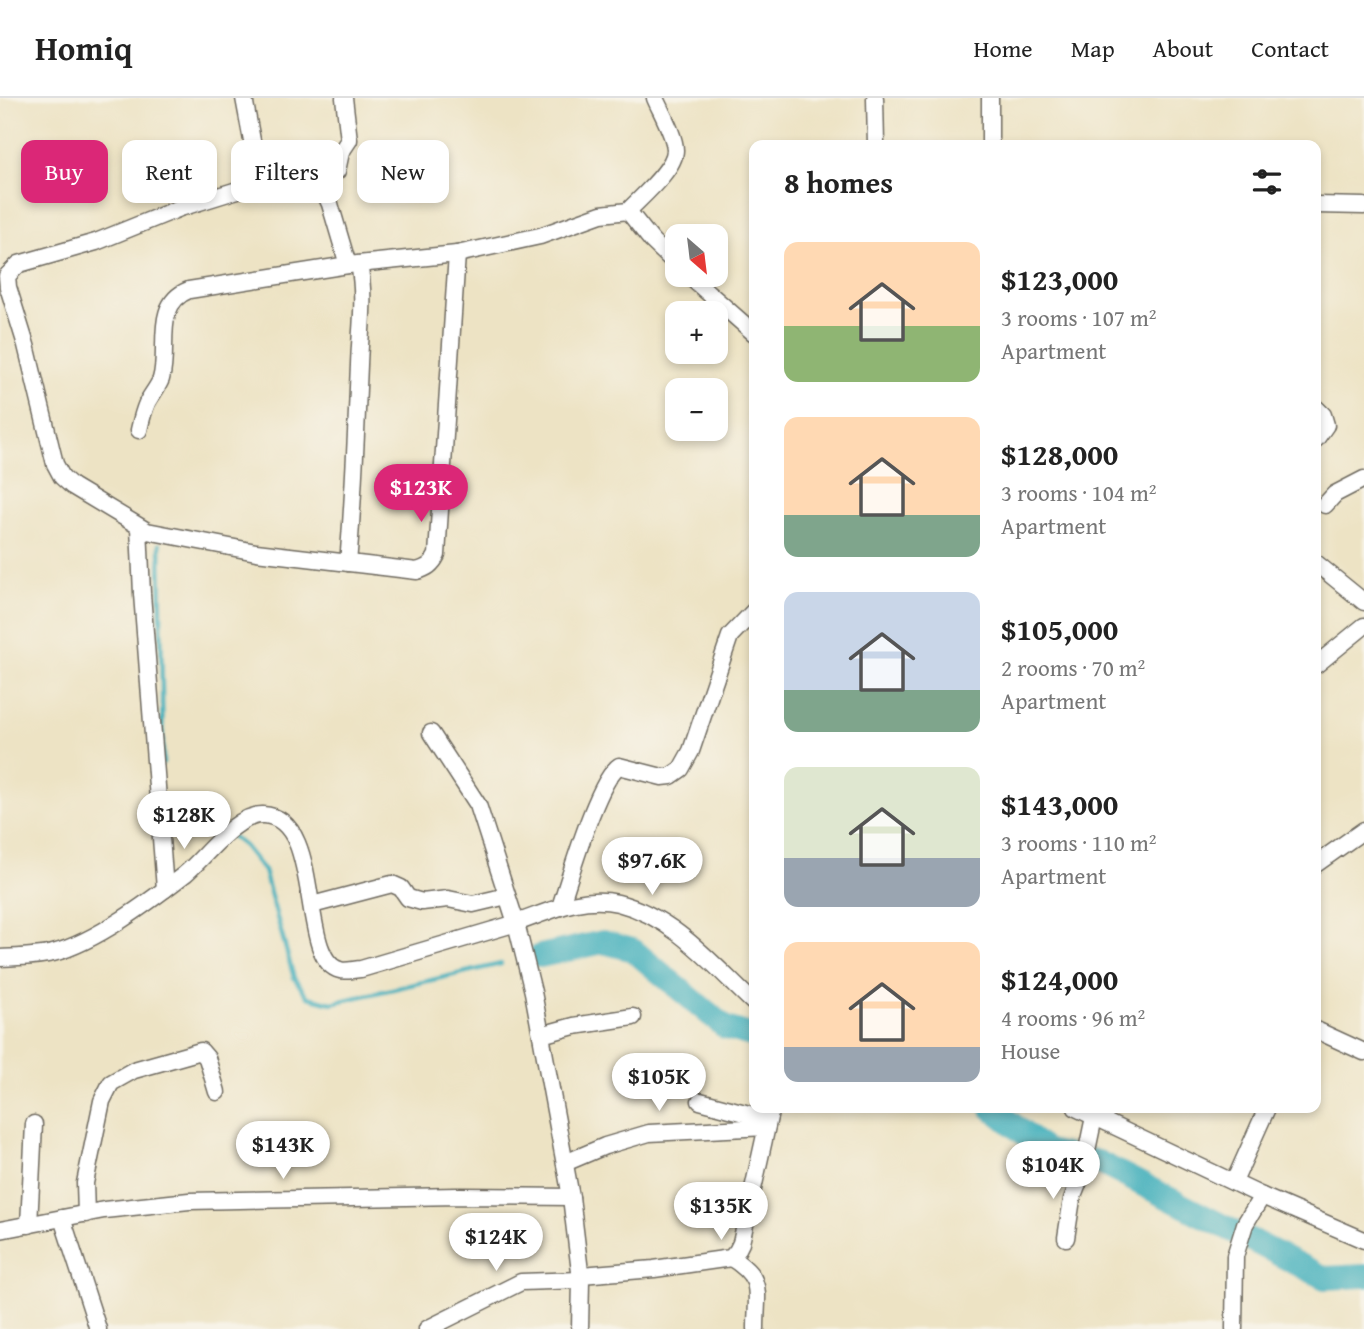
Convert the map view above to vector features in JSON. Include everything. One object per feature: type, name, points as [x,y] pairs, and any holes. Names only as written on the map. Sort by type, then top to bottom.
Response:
[{"type":"street","points":[[244,98],[252,140]]},
{"type":"street","points":[[343,149],[349,140],[344,98]]},
{"type":"street","points":[[139,430],[145,408],[160,380],[164,327],[175,297],[189,289],[354,265],[457,254],[540,236],[601,214],[628,212],[673,160],[673,141],[655,98]]},
{"type":"street","points":[[875,98],[876,140]]},
{"type":"street","points":[[990,98],[990,140]]},
{"type":"street","points":[[231,192],[168,212],[96,242],[25,261],[3,273],[17,313],[58,471],[72,486],[146,530],[256,552],[417,571],[433,563],[437,555],[457,254]]},
{"type":"street","points":[[330,203],[354,265],[364,301],[348,563]]},
{"type":"street","points":[[1321,205],[1364,206]]},
{"type":"street","points":[[628,212],[665,253]]},
{"type":"street","points":[[702,287],[749,329]]},
{"type":"street","points":[[0,318],[17,313]]},
{"type":"street","points":[[1321,413],[1326,425],[1321,432]]},
{"type":"street","points":[[1325,505],[1335,494],[1364,479]]},
{"type":"street","points":[[146,530],[142,594],[165,889]]},
{"type":"street","points":[[1321,567],[1364,602]]},
{"type":"street","points":[[560,907],[596,805],[611,774],[620,766],[662,777],[671,776],[681,769],[691,751],[730,636],[749,616]]},
{"type":"street","points":[[1321,661],[1364,626]]},
{"type":"street","points":[[430,733],[478,805],[516,923],[541,1035],[571,1197],[581,1278],[580,1329]]},
{"type":"street","points":[[0,958],[37,956],[67,948],[117,921],[165,889],[202,859],[239,822],[262,814],[274,816],[289,826],[298,845],[320,949],[327,963],[340,970],[361,969],[516,923],[560,907],[593,900],[618,903],[675,930],[749,998]]},
{"type":"street","points":[[1321,860],[1364,830]]},
{"type":"street","points":[[312,905],[393,884],[401,888],[408,898],[422,902],[448,899],[473,904],[508,896]]},
{"type":"street","points":[[541,1035],[574,1026],[633,1017]]},
{"type":"street","points":[[1321,1032],[1364,1052]]},
{"type":"street","points":[[86,1214],[85,1184],[103,1101],[111,1083],[134,1069],[201,1051],[207,1058],[217,1092]]},
{"type":"street","points":[[700,1101],[768,1118]]},
{"type":"street","points":[[1086,1113],[1262,1196],[1364,1240]]},
{"type":"street","points":[[1234,1182],[1265,1113]]},
{"type":"street","points":[[1066,1238],[1073,1194],[1082,1174],[1094,1117]]},
{"type":"street","points":[[565,1163],[605,1146],[649,1133],[768,1118]]},
{"type":"street","points":[[731,1258],[741,1243],[768,1118]]},
{"type":"street","points":[[29,1225],[34,1124]]},
{"type":"street","points":[[1234,1329],[1234,1267],[1242,1232],[1262,1196]]},
{"type":"street","points":[[0,1230],[86,1214],[189,1201],[571,1197]]},
{"type":"street","points":[[62,1218],[98,1329]]},
{"type":"street","points":[[427,1329],[521,1282],[581,1278],[731,1258],[748,1269],[755,1280],[756,1329]]},
{"type":"waterway","points":[[160,544],[163,763]]},
{"type":"waterway","points":[[165,800],[168,812],[183,824],[213,821],[223,829]]},
{"type":"waterway","points":[[230,835],[244,846],[264,871],[294,978],[308,997],[332,1003],[501,964]]},
{"type":"waterway","points":[[540,956],[603,942],[633,950],[726,1028],[749,1035]]},
{"type":"waterway","points":[[998,1113],[1046,1151],[1098,1162],[1325,1278],[1364,1276]]}]
